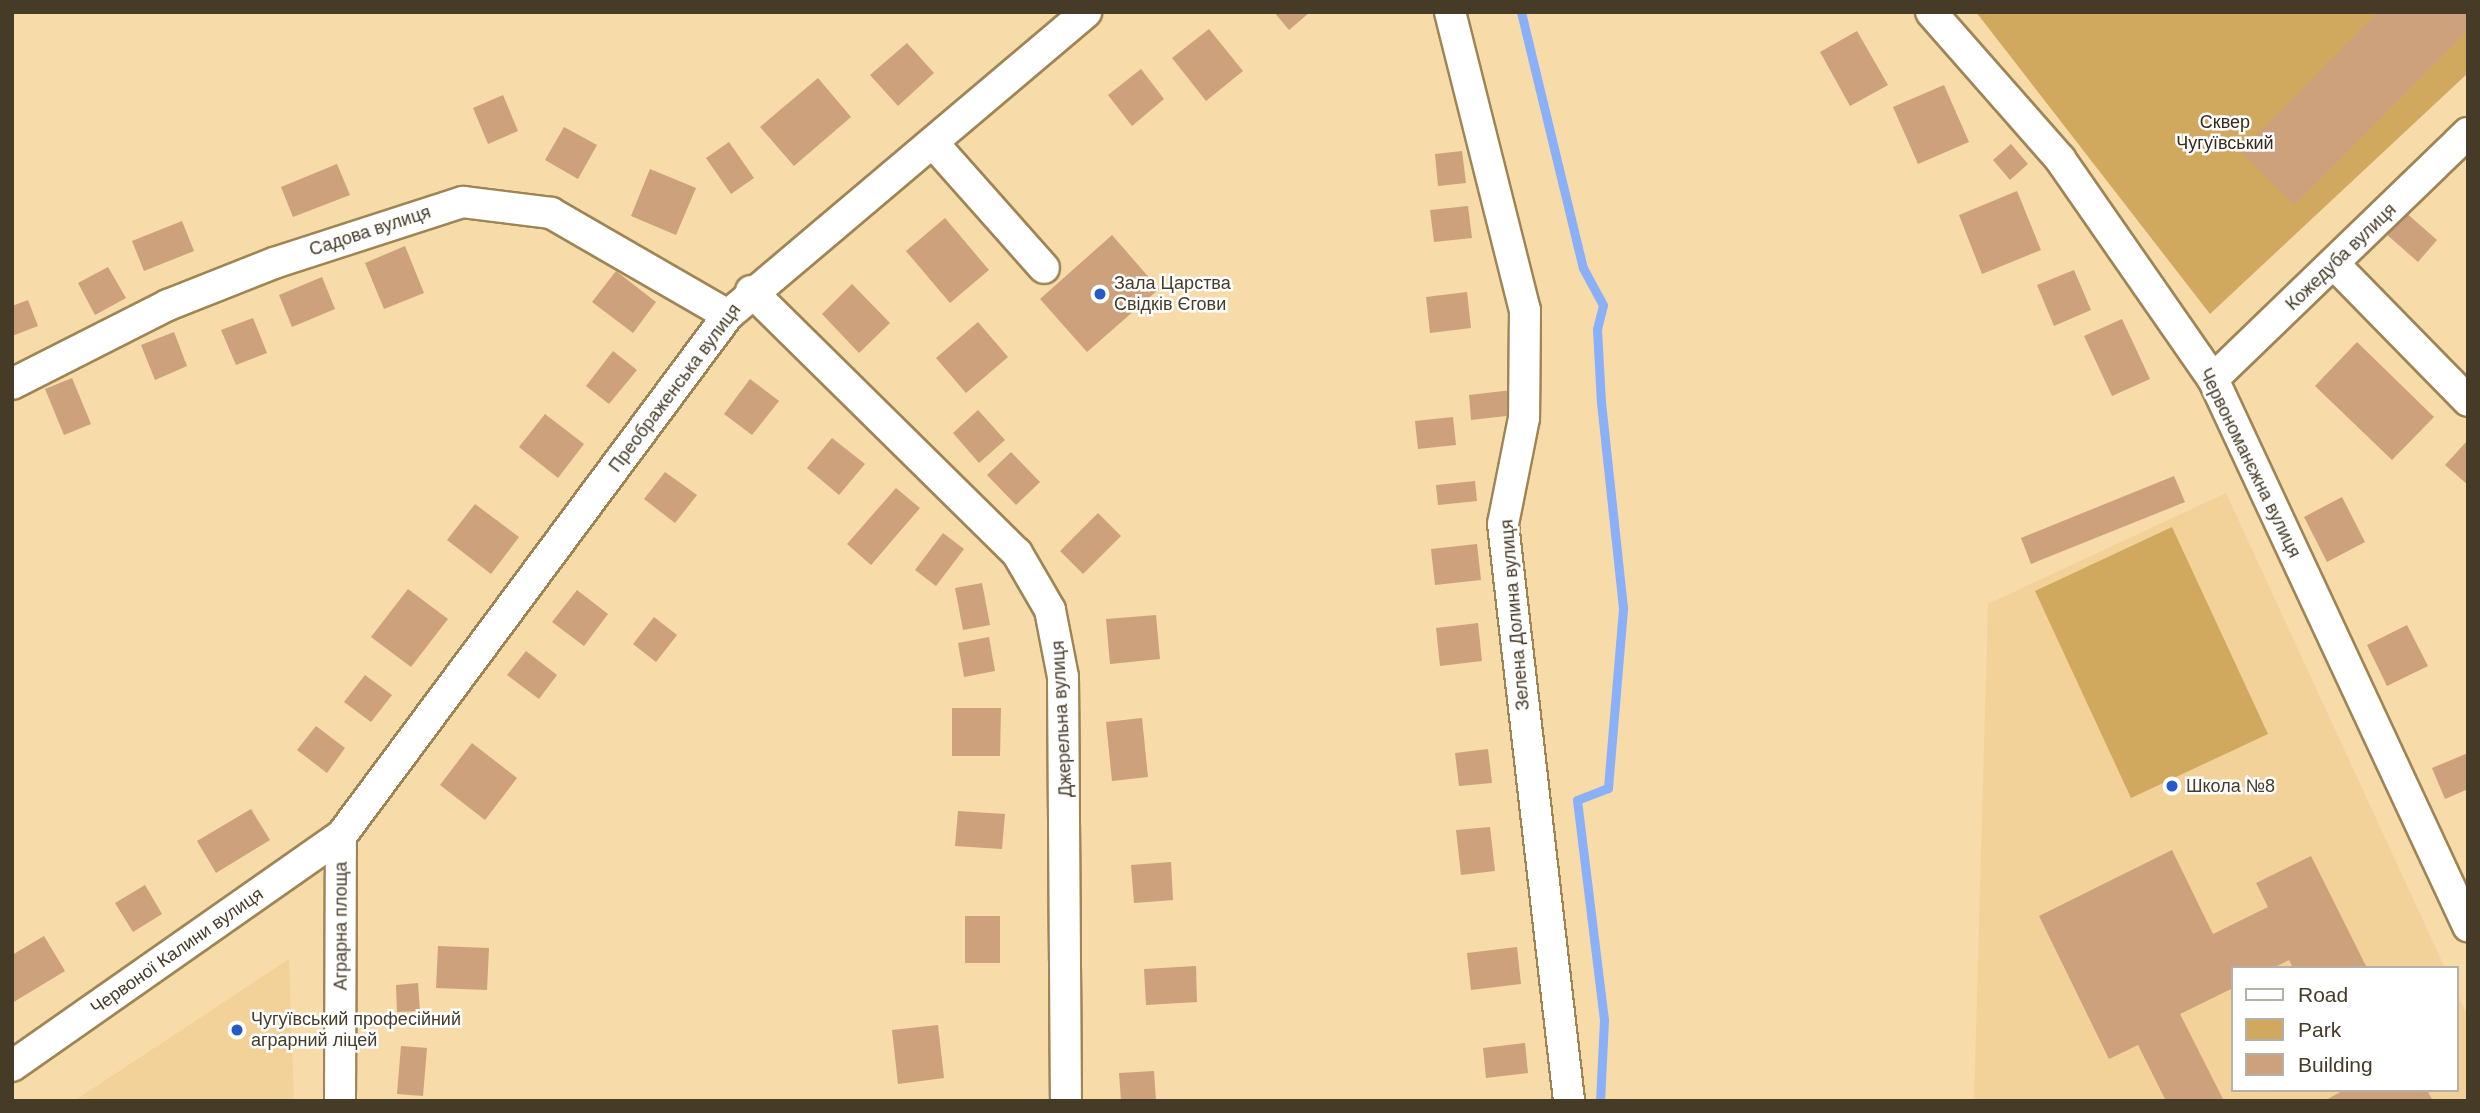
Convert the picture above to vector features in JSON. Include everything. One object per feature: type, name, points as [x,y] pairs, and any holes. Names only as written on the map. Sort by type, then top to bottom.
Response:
[{"type":"street","name":"Преображенська вулиця","points":[[341,836],[728,315],[751,291],[933,143],[1086,12]]},
{"type":"street","name":"Зелена Долина вулиця","points":[[1450,12],[1525,310],[1524,418],[1503,524],[1569,1101]]},
{"type":"street","name":"Червономанєжна вулиця","points":[[1931,12],[2060,159],[2213,379],[2468,926]]},
{"type":"street","name":"Кожедуба вулиця","points":[[2213,379],[2335,265],[2468,133]]},
{"type":"street","points":[[933,143],[1044,268]]},
{"type":"street","name":"Садова вулиця","points":[[12,384],[168,305],[286,258],[463,202],[551,213],[728,315]]},
{"type":"street","points":[[2335,265],[2468,401]]},
{"type":"street","name":"Джерельна вулиця","points":[[751,291],[1017,553],[1050,610],[1063,677],[1066,1101]]},
{"type":"street","name":"Червоної Калини вулиця","points":[[12,1066],[341,836]]},
{"type":"street","name":"Аграрна площа","points":[[340,1101],[341,836]]},
{"type":"shaded area","name":"Школа №8","points":[[2226,493],[2444,966],[2232,966],[2232,1092],[2459,1092],[2459,997],[2468,1016],[2468,1101],[1974,1101],[1988,604]]},
{"type":"shaded area","name":"Чугуївський професійний аграрний ліцей","points":[[289,959],[294,1101],[74,1101]]},
{"type":"green space","name":"Сквер Чугуївський","points":[[1976,12],[2468,12],[2468,73],[2210,314]]},
{"type":"green space","points":[[2172,527],[2268,734],[2131,798],[2035,591]]},
{"type":"building","points":[[1274,12],[1310,12],[1289,30]]},
{"type":"building","points":[[2378,12],[2468,12],[2468,30],[2294,205],[2240,151]]},
{"type":"building","points":[[1209,29],[1243,71],[1206,101],[1172,58]]},
{"type":"building","points":[[1857,31],[1888,85],[1850,106],[1820,52]]},
{"type":"building","points":[[907,43],[934,73],[898,106],[870,75]]},
{"type":"building","points":[[1141,69],[1164,99],[1132,126],[1108,95]]},
{"type":"building","points":[[818,78],[851,117],[794,166],[760,127]]},
{"type":"building","points":[[1944,85],[1969,142],[1918,164],[1893,107]]},
{"type":"building","points":[[503,95],[518,131],[488,144],[473,108]]},
{"type":"building","points":[[564,127],[597,145],[578,179],[545,160]]},
{"type":"building","points":[[729,142],[754,178],[731,194],[706,158]]},
{"type":"building","points":[[2011,144],[2028,164],[2010,180],[1993,160]]},
{"type":"building","points":[[1462,151],[1466,183],[1438,186],[1435,154]]},
{"type":"building","points":[[337,164],[350,195],[293,217],[281,187]]},
{"type":"building","points":[[650,169],[696,188],[676,235],[631,216]]},
{"type":"building","points":[[2017,191],[2041,250],[1982,274],[1959,215]]},
{"type":"building","points":[[1468,206],[1472,238],[1434,242],[1430,210]]},
{"type":"building","points":[[2404,211],[2437,240],[2418,262],[2385,233]]},
{"type":"building","points":[[945,218],[989,270],[950,303],[906,251]]},
{"type":"building","points":[[182,221],[194,251],[144,271],[132,241]]},
{"type":"building","name":"Зала Царства Свідків Єгови","points":[[1112,235],[1159,289],[1087,352],[1040,299]]},
{"type":"building","points":[[405,246],[424,293],[384,309],[365,263]]},
{"type":"building","points":[[108,267],[126,298],[95,315],[78,283]]},
{"type":"building","points":[[2074,270],[2091,310],[2054,326],[2037,285]]},
{"type":"building","points":[[616,271],[656,302],[633,333],[592,302]]},
{"type":"building","points":[[322,277],[335,309],[292,327],[279,295]]},
{"type":"building","points":[[852,284],[890,323],[859,353],[822,314]]},
{"type":"building","points":[[1467,292],[1471,328],[1430,333],[1426,297]]},
{"type":"building","points":[[28,300],[38,326],[12,336],[12,306]]},
{"type":"building","points":[[253,318],[267,353],[236,365],[221,330]]},
{"type":"building","points":[[2122,319],[2150,379],[2112,396],[2084,336]]},
{"type":"building","points":[[978,322],[1008,357],[966,393],[936,358]]},
{"type":"building","points":[[174,332],[187,366],[155,380],[141,345]]},
{"type":"building","points":[[2357,342],[2434,417],[2392,460],[2315,386]]},
{"type":"building","points":[[613,351],[637,370],[609,404],[586,386]]},
{"type":"building","points":[[72,378],[91,424],[64,435],[45,389]]},
{"type":"building","points":[[750,379],[779,401],[752,435],[724,414]]},
{"type":"building","points":[[1512,390],[1515,415],[1471,420],[1469,395]]},
{"type":"building","points":[[978,410],[1005,440],[979,463],[953,433]]},
{"type":"building","points":[[545,414],[584,444],[558,478],[519,447]]},
{"type":"building","points":[[1453,417],[1456,445],[1418,449],[1415,421]]},
{"type":"building","points":[[832,438],[865,464],[839,495],[807,468]]},
{"type":"building","points":[[2468,440],[2468,485],[2445,465]]},
{"type":"building","points":[[1011,452],[1040,482],[1016,505],[987,475]]},
{"type":"building","points":[[665,472],[697,495],[675,523],[644,499]]},
{"type":"building","points":[[2174,476],[2185,502],[2031,564],[2021,538]]},
{"type":"building","points":[[1475,481],[1477,501],[1438,505],[1436,485]]},
{"type":"building","points":[[896,488],[920,508],[871,565],[847,544]]},
{"type":"building","points":[[2342,497],[2365,542],[2327,562],[2304,517]]},
{"type":"building","points":[[475,504],[519,537],[491,574],[447,540]]},
{"type":"building","points":[[1098,513],[1121,536],[1083,574],[1060,551]]},
{"type":"building","points":[[943,533],[964,549],[936,586],[915,570]]},
{"type":"building","points":[[1477,544],[1481,580],[1435,585],[1431,549]]},
{"type":"building","points":[[982,583],[990,625],[963,630],[955,588]]},
{"type":"building","points":[[408,589],[448,619],[411,667],[371,637]]},
{"type":"building","points":[[577,590],[608,614],[584,646],[552,622]]},
{"type":"building","points":[[1156,615],[1160,659],[1110,664],[1106,619]]},
{"type":"building","points":[[654,617],[677,635],[656,662],[633,644]]},
{"type":"building","points":[[1478,623],[1482,661],[1440,666],[1436,628]]},
{"type":"building","points":[[2407,625],[2428,666],[2387,686],[2367,645]]},
{"type":"building","points":[[989,637],[995,671],[964,677],[958,643]]},
{"type":"building","points":[[526,651],[557,675],[539,699],[507,675]]},
{"type":"building","points":[[365,675],[392,695],[371,722],[344,702]]},
{"type":"building","points":[[952,708],[1001,708],[1000,756],[952,756]]},
{"type":"building","points":[[1142,718],[1148,777],[1112,781],[1106,722]]},
{"type":"building","points":[[316,726],[345,748],[327,773],[297,750]]},
{"type":"building","points":[[472,743],[517,778],[485,820],[440,785]]},
{"type":"building","points":[[1488,749],[1492,783],[1459,786],[1455,753]]},
{"type":"building","points":[[2468,753],[2468,789],[2445,799],[2432,768]]},
{"type":"building","points":[[251,809],[270,840],[216,873],[197,841]]},
{"type":"building","points":[[958,811],[1005,814],[1002,849],[955,846]]},
{"type":"building","points":[[1490,827],[1495,871],[1461,875],[1456,830]]},
{"type":"building","points":[[2172,850],[2213,934],[2268,907],[2256,883],[2311,856],[2366,966],[2292,966],[2289,960],[2277,966],[2232,966],[2232,988],[2180,1014],[2224,1101],[2166,1101],[2138,1045],[2109,1059],[2039,916]]},
{"type":"building","points":[[1171,862],[1173,900],[1134,903],[1131,865]]},
{"type":"building","points":[[145,885],[162,914],[133,932],[115,903]]},
{"type":"building","points":[[965,916],[1000,916],[1000,963],[965,963]]},
{"type":"building","points":[[44,936],[65,971],[12,1003],[12,955]]},
{"type":"building","points":[[438,946],[489,948],[487,990],[436,988]]},
{"type":"building","points":[[1517,947],[1521,984],[1471,990],[1467,953]]},
{"type":"building","points":[[1196,966],[1197,1002],[1146,1005],[1144,969]]},
{"type":"building","points":[[418,983],[420,1011],[397,1012],[396,985]]},
{"type":"building","points":[[938,1025],[944,1078],[898,1084],[892,1030]]},
{"type":"building","points":[[1525,1043],[1528,1073],[1486,1078],[1483,1048]]},
{"type":"building","points":[[401,1046],[427,1048],[423,1096],[397,1094]]},
{"type":"building","points":[[1154,1071],[1156,1101],[1121,1101],[1119,1073]]},
{"type":"building","points":[[2340,1092],[2428,1092],[2433,1101],[2324,1101]]},
{"type":"waterway","points":[[1521,12],[1583,268],[1603,305],[1597,329],[1601,402],[1623,609],[1608,788],[1577,800],[1604,1020],[1600,1101]]},
{"type":"place","name":"Зала Царства Свідків Єгови","points":[[1100,294]]},
{"type":"place","name":"Школа №8","points":[[2172,786]]},
{"type":"place","name":"Чугуївський професійний аграрний ліцей","points":[[237,1030]]}]
